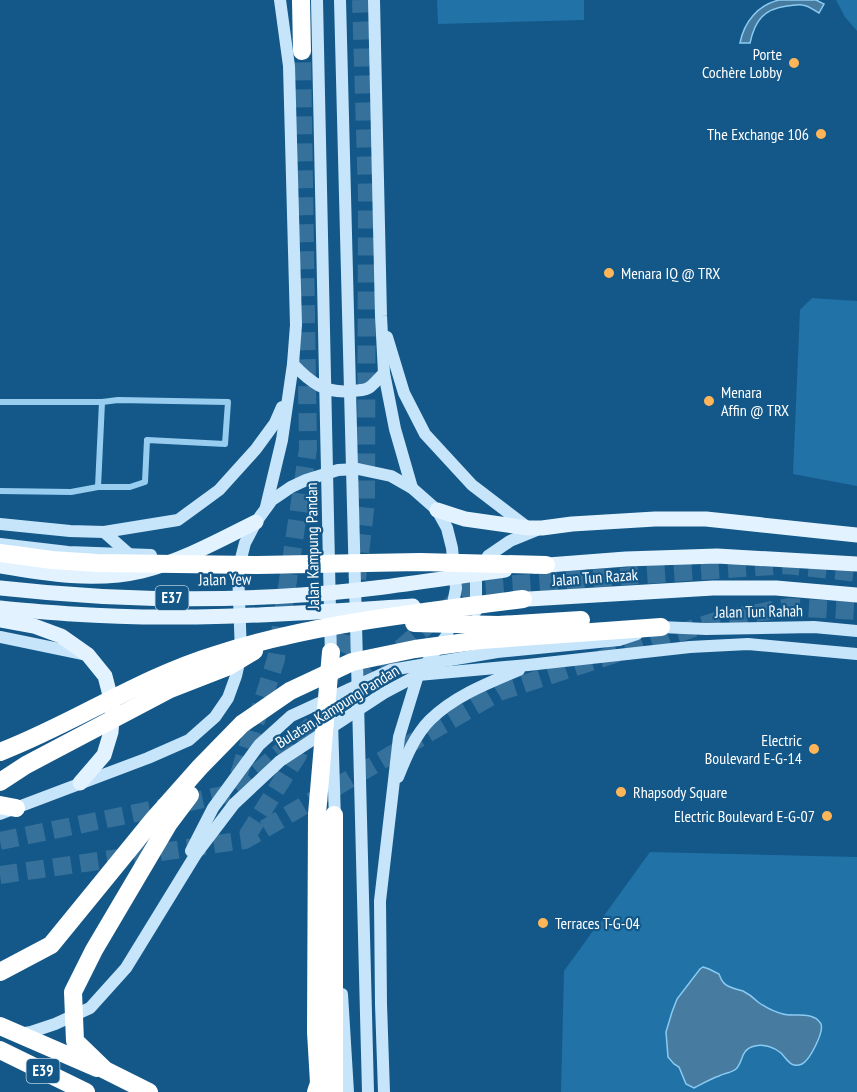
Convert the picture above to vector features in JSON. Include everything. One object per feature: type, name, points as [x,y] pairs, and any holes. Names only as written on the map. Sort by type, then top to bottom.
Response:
[{"type":"highway","points":[[301,0],[302,51]]},
{"type":"highway","points":[[0,553],[97,563],[546,564]]},
{"type":"highway","points":[[0,752],[39,736],[136,687],[215,655],[277,638],[361,621],[523,599]]},
{"type":"highway","points":[[361,621],[498,625],[598,619],[661,627]]},
{"type":"highway","points":[[0,972],[51,945],[153,820],[242,724],[290,691],[352,662],[498,625]]},
{"type":"highway","points":[[352,662],[415,649],[481,640],[661,627]]},
{"type":"highway","points":[[0,782],[26,765],[170,689],[229,666],[277,638]]},
{"type":"highway","points":[[316,1092],[319,1083],[316,1032],[317,814],[331,652]]},
{"type":"highway","points":[[149,1092],[105,1070],[75,1041],[73,992],[94,950],[169,823],[242,724]]},
{"type":"highway","points":[[334,814],[334,1092]]},
{"type":"highway","points":[[0,1026],[149,1092]]},
{"type":"highway","name":"E39","points":[[3,1052],[60,1092]]},
{"type":"highway","name":"E39","points":[[3,1052],[86,1092]]},
{"type":"main road","points":[[0,566],[43,574],[102,576],[142,571],[206,547],[261,516],[282,440],[296,325],[289,66],[280,0]]},
{"type":"main road","name":"Jalan Kampung Pandan","points":[[317,0],[334,814],[348,1092]]},
{"type":"main road","points":[[340,0],[368,1092]]},
{"type":"main road","points":[[374,0],[384,373],[395,429],[412,488]]},
{"type":"main road","points":[[381,316],[404,393],[425,434],[472,485],[535,528]]},
{"type":"main road","points":[[293,364],[315,384],[328,390],[346,392],[371,387],[384,373]]},
{"type":"main road","points":[[0,524],[104,532],[178,520],[219,490],[256,449],[275,423],[289,392]]},
{"type":"main road","name":"Bulatan Kampung Pandan","points":[[0,1036],[31,1032],[56,1024],[90,1008],[126,969],[196,854],[234,804],[280,761],[384,693],[418,675],[447,635],[456,588],[452,548],[447,528],[437,510],[412,488],[391,476],[358,469],[338,470],[306,480],[272,500],[245,543],[238,570],[241,654],[228,698],[214,717],[189,740],[148,758],[5,809]]},
{"type":"main road","points":[[437,510],[465,519],[535,528],[655,519],[706,519],[857,535]]},
{"type":"main road","points":[[535,528],[488,556],[476,578],[476,623],[490,645],[516,656],[546,663]]},
{"type":"main road","points":[[104,532],[129,554]]},
{"type":"main road","points":[[0,544],[68,552],[183,557]]},
{"type":"main road","name":"Jalan Tun Razak","points":[[344,591],[546,564],[626,559],[717,556],[857,564]]},
{"type":"main road","name":"Jalan Yew","points":[[0,588],[111,596],[205,598],[344,591]]},
{"type":"main road","name":"Jalan Tun Razak","points":[[0,608],[102,616],[166,618],[228,617],[713,588],[776,588],[857,595]]},
{"type":"main road","points":[[0,620],[34,627],[61,636],[88,655],[105,676],[113,706],[111,732],[104,755],[80,783]]},
{"type":"main road","name":"Jalan Tun Rahah","points":[[159,914],[213,808],[259,745],[291,716],[391,670],[498,652],[619,640],[661,627],[706,629],[814,627],[857,631]]},
{"type":"main road","points":[[0,636],[88,655]]},
{"type":"main road","points":[[384,1092],[380,901],[399,737],[418,675],[690,647],[748,644],[857,654]]},
{"type":"main road","points":[[392,789],[410,748],[429,721],[454,700],[528,665]]},
{"type":"main road","points":[[0,1056],[3,1052],[98,1092]]},
{"type":"street","points":[[0,402],[118,400],[228,402],[225,444],[147,440],[145,482],[130,487],[98,487],[71,492],[0,491]]},
{"type":"street","points":[[98,487],[102,402]]},
{"type":"shaded area","points":[[437,0],[584,0],[584,20],[438,24]]},
{"type":"shaded area","points":[[779,0],[816,0],[824,4],[819,13],[804,5],[772,10],[758,22],[750,43],[740,43],[745,28],[758,10]]},
{"type":"shaded area","points":[[836,0],[857,0],[857,31],[845,17]]},
{"type":"shaded area","points":[[812,298],[857,301],[857,486],[793,474],[800,310]]},
{"type":"shaded area","points":[[650,852],[857,857],[857,1092],[561,1092],[564,971]]},
{"type":"shaded area","points":[[703,967],[719,974],[727,986],[745,992],[773,1011],[787,1015],[807,1015],[817,1019],[821,1024],[820,1033],[812,1052],[805,1061],[795,1065],[775,1049],[755,1046],[747,1050],[734,1070],[694,1088],[686,1084],[679,1067],[668,1057],[666,1032],[677,999]]},
{"type":"tunnel","points":[[357,579],[366,502],[367,195],[361,0]]},
{"type":"tunnel","points":[[239,774],[276,659],[308,449],[302,51]]},
{"type":"tunnel","points":[[0,841],[233,793],[472,587],[786,565],[857,573]]},
{"type":"tunnel","points":[[0,875],[245,840],[499,692],[719,620],[789,607],[857,611]]},
{"type":"tunnel","points":[[331,677],[343,646],[351,609]]},
{"type":"tunnel","points":[[247,836],[298,755],[306,735]]},
{"type":"place","name":"Porte Cochère Lobby","points":[[794,63]]},
{"type":"place","name":"The Exchange 106","points":[[821,134]]},
{"type":"place","name":"Menara IQ @ TRX","points":[[609,273]]},
{"type":"place","name":"Menara Affin @ TRX","points":[[709,401]]},
{"type":"place","name":"Electric Boulevard E-G-14","points":[[814,749]]},
{"type":"place","name":"Rhapsody Square","points":[[621,792]]},
{"type":"place","name":"Electric Boulevard E-G-07","points":[[827,816]]},
{"type":"place","name":"Terraces T-G-04","points":[[543,923]]}]
